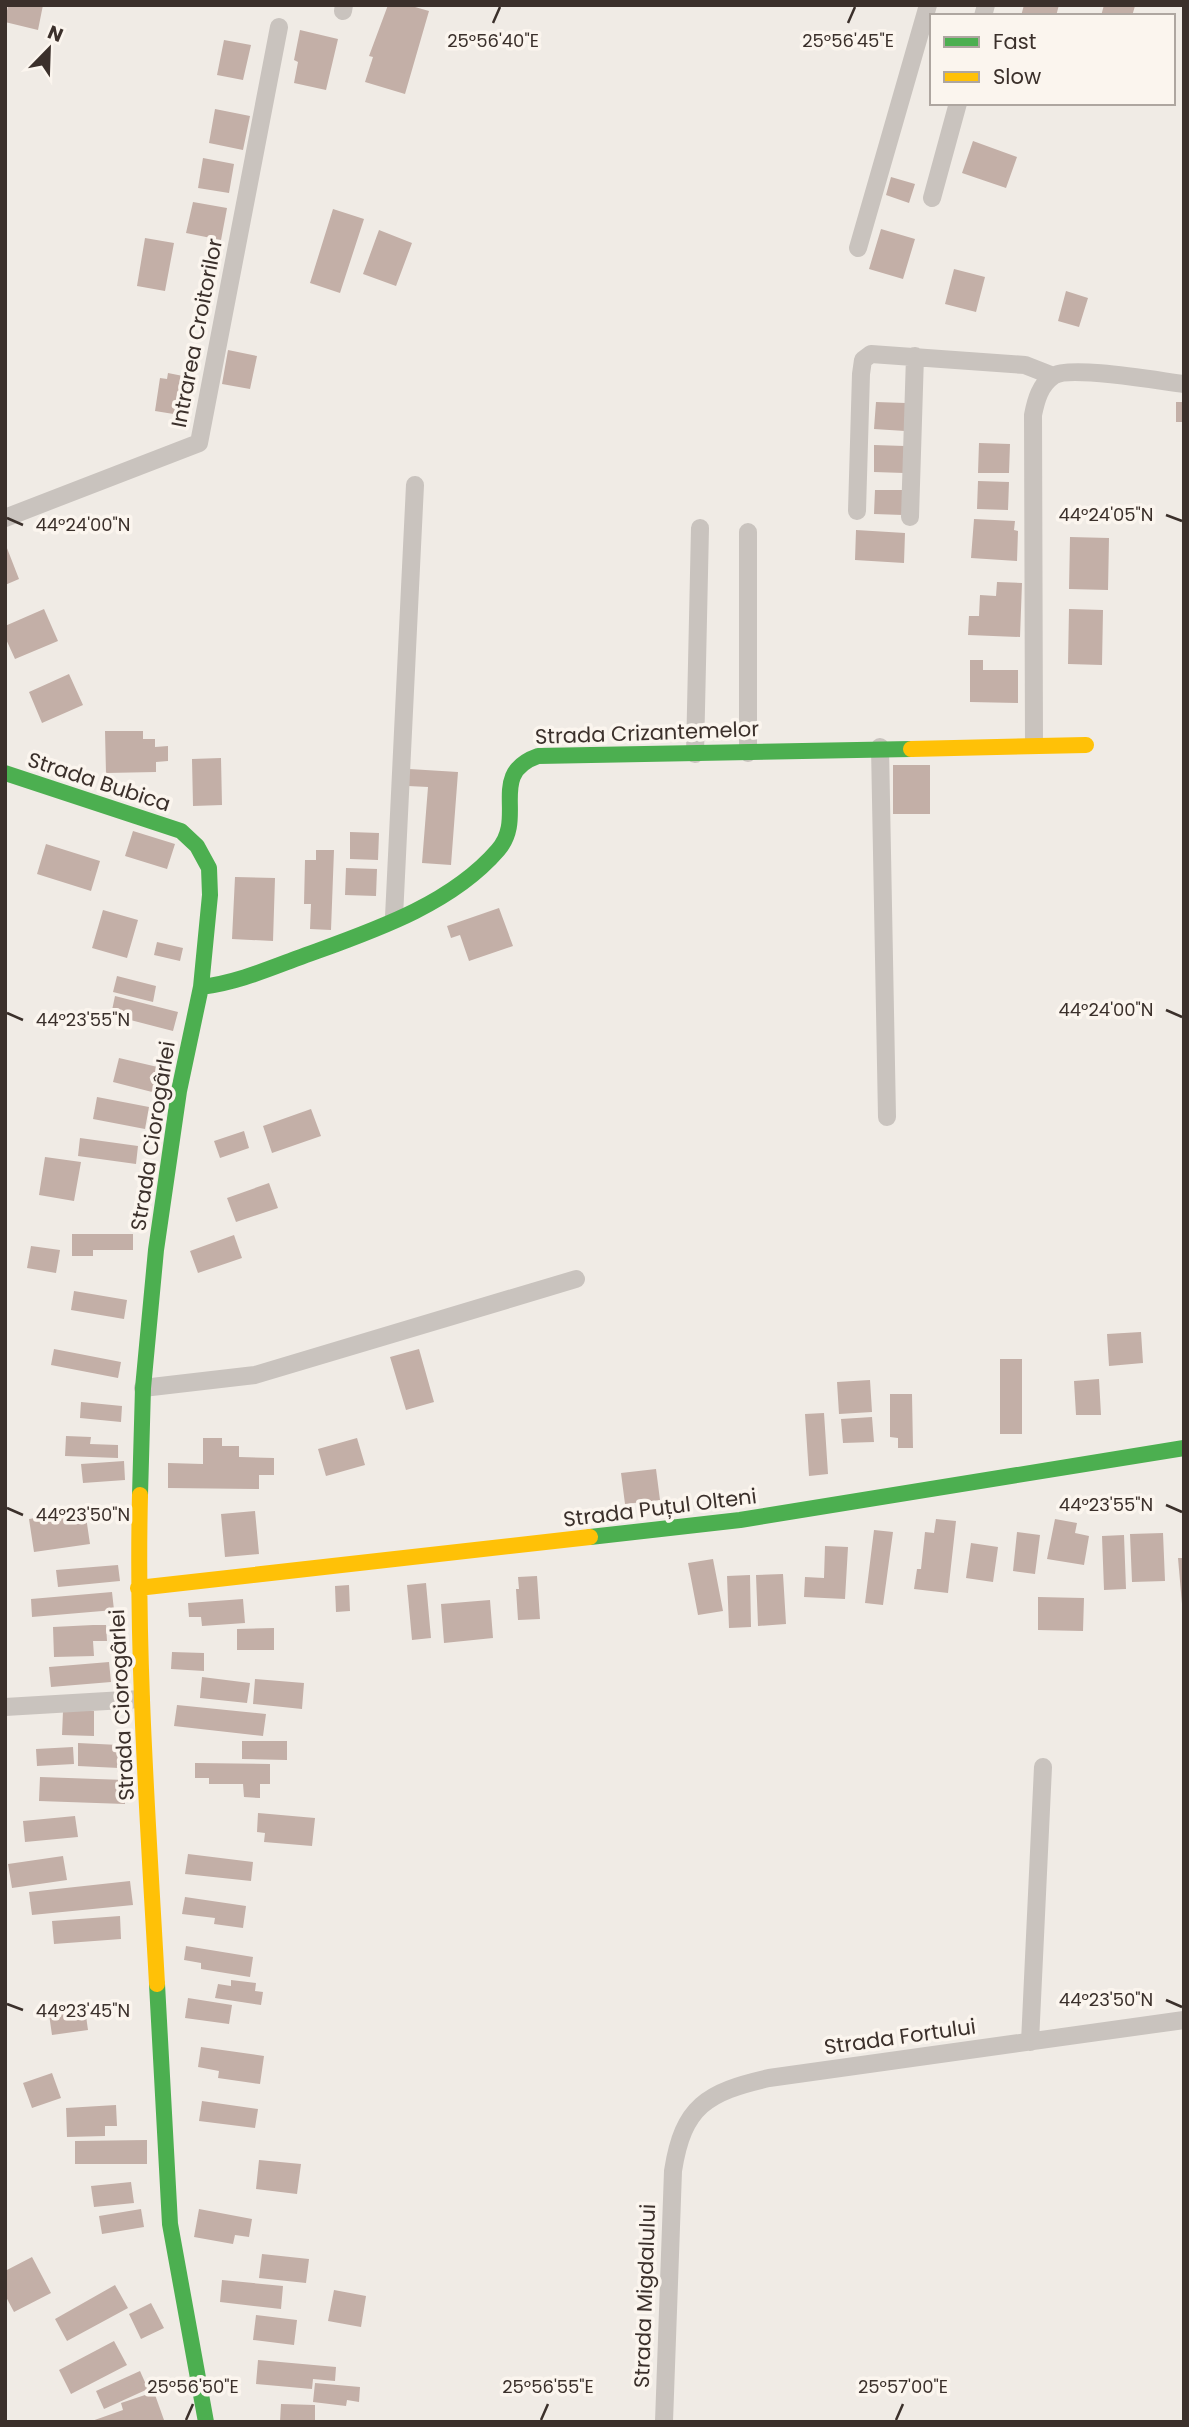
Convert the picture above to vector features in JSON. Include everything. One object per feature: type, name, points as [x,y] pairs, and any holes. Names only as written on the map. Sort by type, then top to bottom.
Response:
[{"type":"street","points":[[858,248],[928,5]]},
{"type":"street","name":"Intrarea Croitorilor","points":[[5,517],[200,443],[279,27]]},
{"type":"street","points":[[932,198],[957,105]]},
{"type":"street","points":[[857,511],[863,360],[871,354],[1025,365],[1053,376],[1077,372],[1184,384]]},
{"type":"street","points":[[909,517],[915,356]]},
{"type":"street","points":[[1034,745],[1033,415],[1037,398],[1053,376]]},
{"type":"street","points":[[394,917],[415,485]]},
{"type":"street","points":[[695,754],[700,528]]},
{"type":"street","points":[[748,532],[748,753]]},
{"type":"street","name":"Strada Crizantemelor","points":[[201,987],[226,984],[394,917],[464,883],[505,842],[509,832],[512,773],[524,759],[538,756],[1086,744]]},
{"type":"street","points":[[880,747],[887,1117]]},
{"type":"street","name":"Strada Bubica","points":[[5,773],[158,821],[181,831],[197,846],[209,868],[211,895],[201,987]]},
{"type":"street","name":"Strada Ciorogârlei","points":[[201,987],[179,1091],[156,1250],[143,1388],[138,1588],[141,1699],[170,2224],[188,2337],[206,2422]]},
{"type":"street","points":[[143,1388],[255,1375],[576,1279]]},
{"type":"street","name":"Strada Puțul Olteni","points":[[138,1588],[740,1520],[1184,1448]]},
{"type":"street","points":[[5,1707],[141,1699]]},
{"type":"street","points":[[1030,2042],[1043,1767]]},
{"type":"street","name":"Strada Fortului","points":[[673,2171],[677,2143],[686,2122],[700,2106],[742,2084],[1184,2020]]},
{"type":"street","name":"Strada Migdalului","points":[[664,2422],[673,2171]]},
{"type":"building","points":[[8,5],[43,5],[38,30],[5,22]]},
{"type":"building","points":[[388,5],[408,5],[429,11],[405,94],[365,82],[373,57],[369,56]]},
{"type":"building","points":[[1024,5],[1059,5],[1057,14],[1022,14]]},
{"type":"building","points":[[1104,5],[1135,6],[1133,14],[1102,14]]},
{"type":"building","points":[[300,30],[338,39],[326,90],[294,83],[298,62],[294,60]]},
{"type":"building","points":[[224,40],[251,45],[243,80],[217,75]]},
{"type":"building","points":[[215,109],[250,116],[243,150],[209,143]]},
{"type":"building","points":[[973,141],[1017,157],[1006,188],[962,173]]},
{"type":"building","points":[[203,158],[234,164],[229,193],[198,188]]},
{"type":"building","points":[[891,177],[915,184],[909,203],[886,195]]},
{"type":"building","points":[[193,202],[227,208],[221,240],[186,233]]},
{"type":"building","points":[[333,209],[364,219],[340,293],[310,283]]},
{"type":"building","points":[[881,229],[915,239],[903,279],[869,269]]},
{"type":"building","points":[[379,230],[412,243],[396,286],[363,274]]},
{"type":"building","points":[[145,238],[174,243],[165,291],[137,286]]},
{"type":"building","points":[[954,269],[985,277],[976,312],[945,304]]},
{"type":"building","points":[[1066,291],[1088,298],[1079,327],[1058,321]]},
{"type":"building","points":[[228,350],[257,356],[250,389],[222,384]]},
{"type":"building","points":[[168,373],[188,377],[187,382],[191,383],[186,416],[155,411],[160,378],[167,379]]},
{"type":"building","points":[[876,402],[906,403],[905,431],[874,429]]},
{"type":"building","points":[[1176,402],[1184,402],[1184,422],[1176,422]]},
{"type":"building","points":[[979,443],[1010,444],[1009,473],[978,473]]},
{"type":"building","points":[[874,445],[905,446],[904,473],[874,472]]},
{"type":"building","points":[[978,481],[1009,482],[1008,510],[977,509]]},
{"type":"building","points":[[875,490],[903,490],[903,515],[874,514]]},
{"type":"building","points":[[974,519],[1015,521],[1014,530],[1018,531],[1017,561],[971,558]]},
{"type":"building","points":[[856,530],[905,533],[904,563],[855,560]]},
{"type":"building","points":[[1070,537],[1109,538],[1108,590],[1069,589]]},
{"type":"building","points":[[5,543],[19,579],[5,585]]},
{"type":"building","points":[[997,582],[1022,583],[1020,637],[968,635],[969,616],[979,616],[980,595],[996,596]]},
{"type":"building","points":[[44,609],[58,641],[15,659],[5,637],[5,626]]},
{"type":"building","points":[[1069,609],[1103,610],[1102,665],[1068,664]]},
{"type":"building","points":[[970,660],[983,660],[983,670],[1018,670],[1018,703],[970,702]]},
{"type":"building","points":[[69,674],[83,705],[42,723],[29,692]]},
{"type":"building","points":[[105,731],[143,731],[143,739],[155,739],[155,747],[168,746],[168,761],[156,762],[156,772],[106,773]]},
{"type":"building","points":[[221,758],[222,805],[193,806],[192,759]]},
{"type":"building","points":[[893,765],[930,765],[930,814],[893,814]]},
{"type":"building","points":[[409,769],[458,772],[451,865],[422,863],[428,787],[408,786]]},
{"type":"building","points":[[133,831],[175,844],[167,869],[125,856]]},
{"type":"building","points":[[350,832],[379,833],[378,860],[350,859]]},
{"type":"building","points":[[46,844],[100,861],[91,891],[37,874]]},
{"type":"building","points":[[316,850],[334,850],[331,930],[310,929],[311,904],[304,904],[305,860],[316,860]]},
{"type":"building","points":[[346,868],[377,869],[376,896],[345,895]]},
{"type":"building","points":[[235,877],[275,878],[273,941],[232,939]]},
{"type":"building","points":[[499,908],[513,946],[469,961],[460,935],[451,938],[447,926]]},
{"type":"building","points":[[103,910],[138,920],[127,958],[92,948]]},
{"type":"building","points":[[157,942],[183,948],[180,961],[154,955]]},
{"type":"building","points":[[117,976],[156,986],[153,1002],[113,992]]},
{"type":"building","points":[[115,996],[178,1012],[173,1031],[111,1015]]},
{"type":"building","points":[[119,1058],[162,1068],[156,1093],[113,1082]]},
{"type":"building","points":[[97,1097],[149,1107],[145,1129],[93,1119]]},
{"type":"building","points":[[311,1109],[321,1136],[272,1153],[263,1126]]},
{"type":"building","points":[[244,1131],[249,1148],[220,1158],[214,1141]]},
{"type":"building","points":[[80,1138],[138,1146],[136,1164],[78,1156]]},
{"type":"building","points":[[45,1157],[81,1162],[74,1201],[39,1195]]},
{"type":"building","points":[[269,1183],[278,1208],[236,1222],[227,1198]]},
{"type":"building","points":[[72,1234],[133,1234],[133,1250],[93,1250],[93,1256],[72,1256]]},
{"type":"building","points":[[234,1235],[242,1258],[198,1273],[190,1251]]},
{"type":"building","points":[[31,1246],[60,1250],[56,1273],[27,1268]]},
{"type":"building","points":[[74,1291],[127,1300],[124,1319],[71,1310]]},
{"type":"building","points":[[1141,1332],[1143,1363],[1109,1366],[1107,1334]]},
{"type":"building","points":[[54,1349],[121,1362],[118,1378],[51,1365]]},
{"type":"building","points":[[419,1349],[434,1402],[406,1410],[390,1357]]},
{"type":"building","points":[[1000,1359],[1022,1359],[1022,1434],[1000,1434]]},
{"type":"building","points":[[1099,1379],[1101,1415],[1076,1415],[1074,1381]]},
{"type":"building","points":[[870,1380],[872,1412],[839,1414],[837,1382]]},
{"type":"building","points":[[890,1394],[912,1394],[913,1448],[898,1448],[898,1438],[890,1437]]},
{"type":"building","points":[[81,1402],[122,1406],[121,1422],[80,1418]]},
{"type":"building","points":[[824,1413],[828,1474],[809,1476],[805,1414]]},
{"type":"building","points":[[872,1417],[874,1442],[843,1443],[841,1419]]},
{"type":"building","points":[[66,1436],[91,1437],[90,1444],[118,1445],[118,1458],[65,1456]]},
{"type":"building","points":[[203,1438],[222,1438],[222,1446],[239,1446],[239,1457],[274,1458],[274,1475],[259,1475],[259,1489],[168,1488],[168,1463],[203,1464]]},
{"type":"building","points":[[357,1438],[365,1465],[326,1476],[318,1449]]},
{"type":"building","points":[[124,1461],[125,1480],[83,1483],[81,1464]]},
{"type":"building","points":[[656,1469],[660,1500],[625,1504],[621,1473]]},
{"type":"building","points":[[85,1510],[90,1544],[34,1552],[29,1519]]},
{"type":"building","points":[[255,1511],[259,1554],[225,1557],[221,1514]]},
{"type":"building","points":[[936,1519],[956,1521],[948,1593],[914,1589],[917,1569],[921,1569],[925,1532],[934,1533]]},
{"type":"building","points":[[1055,1519],[1077,1523],[1075,1533],[1089,1536],[1084,1565],[1047,1559]]},
{"type":"building","points":[[874,1530],[893,1532],[883,1605],[865,1603]]},
{"type":"building","points":[[1017,1532],[1040,1535],[1035,1574],[1013,1571]]},
{"type":"building","points":[[1163,1533],[1165,1581],[1132,1582],[1130,1534]]},
{"type":"building","points":[[1124,1535],[1126,1589],[1104,1590],[1102,1536]]},
{"type":"building","points":[[971,1543],[998,1547],[993,1582],[966,1578]]},
{"type":"building","points":[[825,1546],[848,1547],[845,1599],[804,1597],[805,1577],[824,1578]]},
{"type":"building","points":[[1178,1558],[1184,1558],[1184,1604],[1182,1604]]},
{"type":"building","points":[[713,1559],[723,1611],[698,1615],[688,1563]]},
{"type":"building","points":[[118,1565],[120,1581],[58,1587],[56,1570]]},
{"type":"building","points":[[783,1574],[786,1624],[758,1626],[756,1575]]},
{"type":"building","points":[[750,1575],[751,1627],[729,1628],[727,1576]]},
{"type":"building","points":[[537,1576],[540,1619],[518,1620],[518,1577]]},
{"type":"building","points":[[426,1583],[431,1638],[412,1640],[407,1585]]},
{"type":"building","points":[[349,1585],[350,1611],[336,1612],[335,1586]]},
{"type":"building","points":[[112,1592],[114,1610],[32,1617],[31,1599]]},
{"type":"building","points":[[1038,1597],[1084,1598],[1083,1631],[1038,1630]]},
{"type":"building","points":[[243,1599],[245,1623],[202,1626],[201,1617],[189,1617],[188,1603]]},
{"type":"building","points":[[490,1600],[493,1638],[444,1643],[441,1604]]},
{"type":"building","points":[[106,1625],[107,1641],[93,1641],[94,1656],[54,1657],[53,1627]]},
{"type":"building","points":[[274,1628],[274,1650],[237,1650],[237,1629]]},
{"type":"building","points":[[172,1652],[204,1653],[204,1671],[171,1669]]},
{"type":"building","points":[[109,1662],[111,1682],[51,1687],[49,1667]]},
{"type":"building","points":[[202,1677],[250,1683],[247,1703],[200,1698]]},
{"type":"building","points":[[255,1679],[304,1683],[302,1709],[253,1704]]},
{"type":"building","points":[[177,1705],[266,1714],[263,1736],[174,1726]]},
{"type":"building","points":[[63,1711],[94,1711],[94,1736],[62,1735]]},
{"type":"building","points":[[242,1741],[287,1741],[287,1760],[242,1759]]},
{"type":"building","points":[[78,1743],[119,1745],[119,1768],[78,1766]]},
{"type":"building","points":[[73,1747],[74,1764],[37,1766],[36,1749]]},
{"type":"building","points":[[195,1763],[270,1764],[270,1784],[260,1784],[260,1798],[244,1797],[243,1784],[209,1784],[209,1778],[195,1778]]},
{"type":"building","points":[[40,1777],[125,1780],[125,1804],[39,1801]]},
{"type":"building","points":[[258,1813],[315,1818],[312,1846],[264,1842],[265,1833],[257,1832]]},
{"type":"building","points":[[75,1816],[78,1837],[25,1842],[23,1821]]},
{"type":"building","points":[[188,1854],[253,1862],[251,1881],[185,1874]]},
{"type":"building","points":[[63,1856],[67,1880],[12,1888],[8,1864]]},
{"type":"building","points":[[130,1881],[133,1905],[32,1915],[29,1892]]},
{"type":"building","points":[[185,1897],[246,1906],[243,1928],[214,1924],[215,1918],[182,1914]]},
{"type":"building","points":[[120,1916],[121,1939],[54,1944],[52,1921]]},
{"type":"building","points":[[186,1946],[253,1957],[250,1977],[201,1969],[201,1963],[184,1960]]},
{"type":"building","points":[[231,1980],[256,1983],[255,1991],[263,1992],[261,2005],[215,1998],[218,1984],[231,1986]]},
{"type":"building","points":[[188,1998],[232,2005],[229,2024],[185,2018]]},
{"type":"building","points":[[84,2002],[88,2030],[52,2035],[48,2007]]},
{"type":"building","points":[[201,2047],[264,2056],[260,2084],[218,2078],[219,2071],[198,2067]]},
{"type":"building","points":[[52,2073],[61,2098],[32,2108],[23,2083]]},
{"type":"building","points":[[202,2101],[258,2109],[255,2128],[199,2121]]},
{"type":"building","points":[[116,2105],[117,2126],[105,2126],[105,2136],[67,2137],[66,2108]]},
{"type":"building","points":[[147,2140],[147,2164],[75,2164],[75,2141]]},
{"type":"building","points":[[259,2160],[301,2164],[297,2194],[256,2189]]},
{"type":"building","points":[[131,2182],[134,2203],[94,2207],[91,2186]]},
{"type":"building","points":[[141,2209],[144,2227],[102,2234],[99,2216]]},
{"type":"building","points":[[199,2209],[252,2219],[249,2237],[235,2235],[233,2244],[194,2237]]},
{"type":"building","points":[[262,2254],[309,2259],[306,2283],[259,2278]]},
{"type":"building","points":[[32,2257],[51,2293],[14,2312],[5,2295],[5,2271]]},
{"type":"building","points":[[222,2280],[283,2286],[281,2309],[220,2302]]},
{"type":"building","points":[[115,2285],[128,2308],[67,2341],[55,2319]]},
{"type":"building","points":[[334,2290],[366,2296],[361,2327],[328,2321]]},
{"type":"building","points":[[151,2303],[164,2328],[141,2339],[129,2314]]},
{"type":"building","points":[[256,2315],[297,2320],[294,2345],[253,2340]]},
{"type":"building","points":[[114,2341],[127,2365],[71,2394],[59,2370]]},
{"type":"building","points":[[258,2360],[336,2367],[335,2381],[313,2379],[312,2389],[256,2384]]},
{"type":"building","points":[[140,2371],[148,2389],[104,2409],[96,2391]]},
{"type":"building","points":[[315,2383],[360,2387],[359,2402],[347,2400],[346,2406],[313,2402]]},
{"type":"building","points":[[154,2392],[164,2420],[89,2422],[123,2410],[121,2403]]},
{"type":"building","points":[[281,2404],[315,2405],[315,2422],[280,2422]]},
{"type":"traffic: fast","points":[[201,987],[250,976],[351,939],[405,916],[456,887],[498,850],[506,837],[509,824],[514,774],[523,764],[538,756],[911,749]]},
{"type":"traffic: fast","points":[[5,773],[181,831],[197,846],[209,868],[210,895],[201,987],[179,1091],[156,1250],[143,1388],[140,1495]]},
{"type":"traffic: fast","points":[[590,1537],[740,1520],[1184,1448]]},
{"type":"traffic: fast","points":[[157,1984],[170,2224],[206,2422]]},
{"type":"traffic: slow","points":[[911,749],[1086,745]]},
{"type":"traffic: slow","points":[[140,1495],[141,1678],[157,1984]]},
{"type":"traffic: slow","points":[[138,1588],[590,1537]]}]
